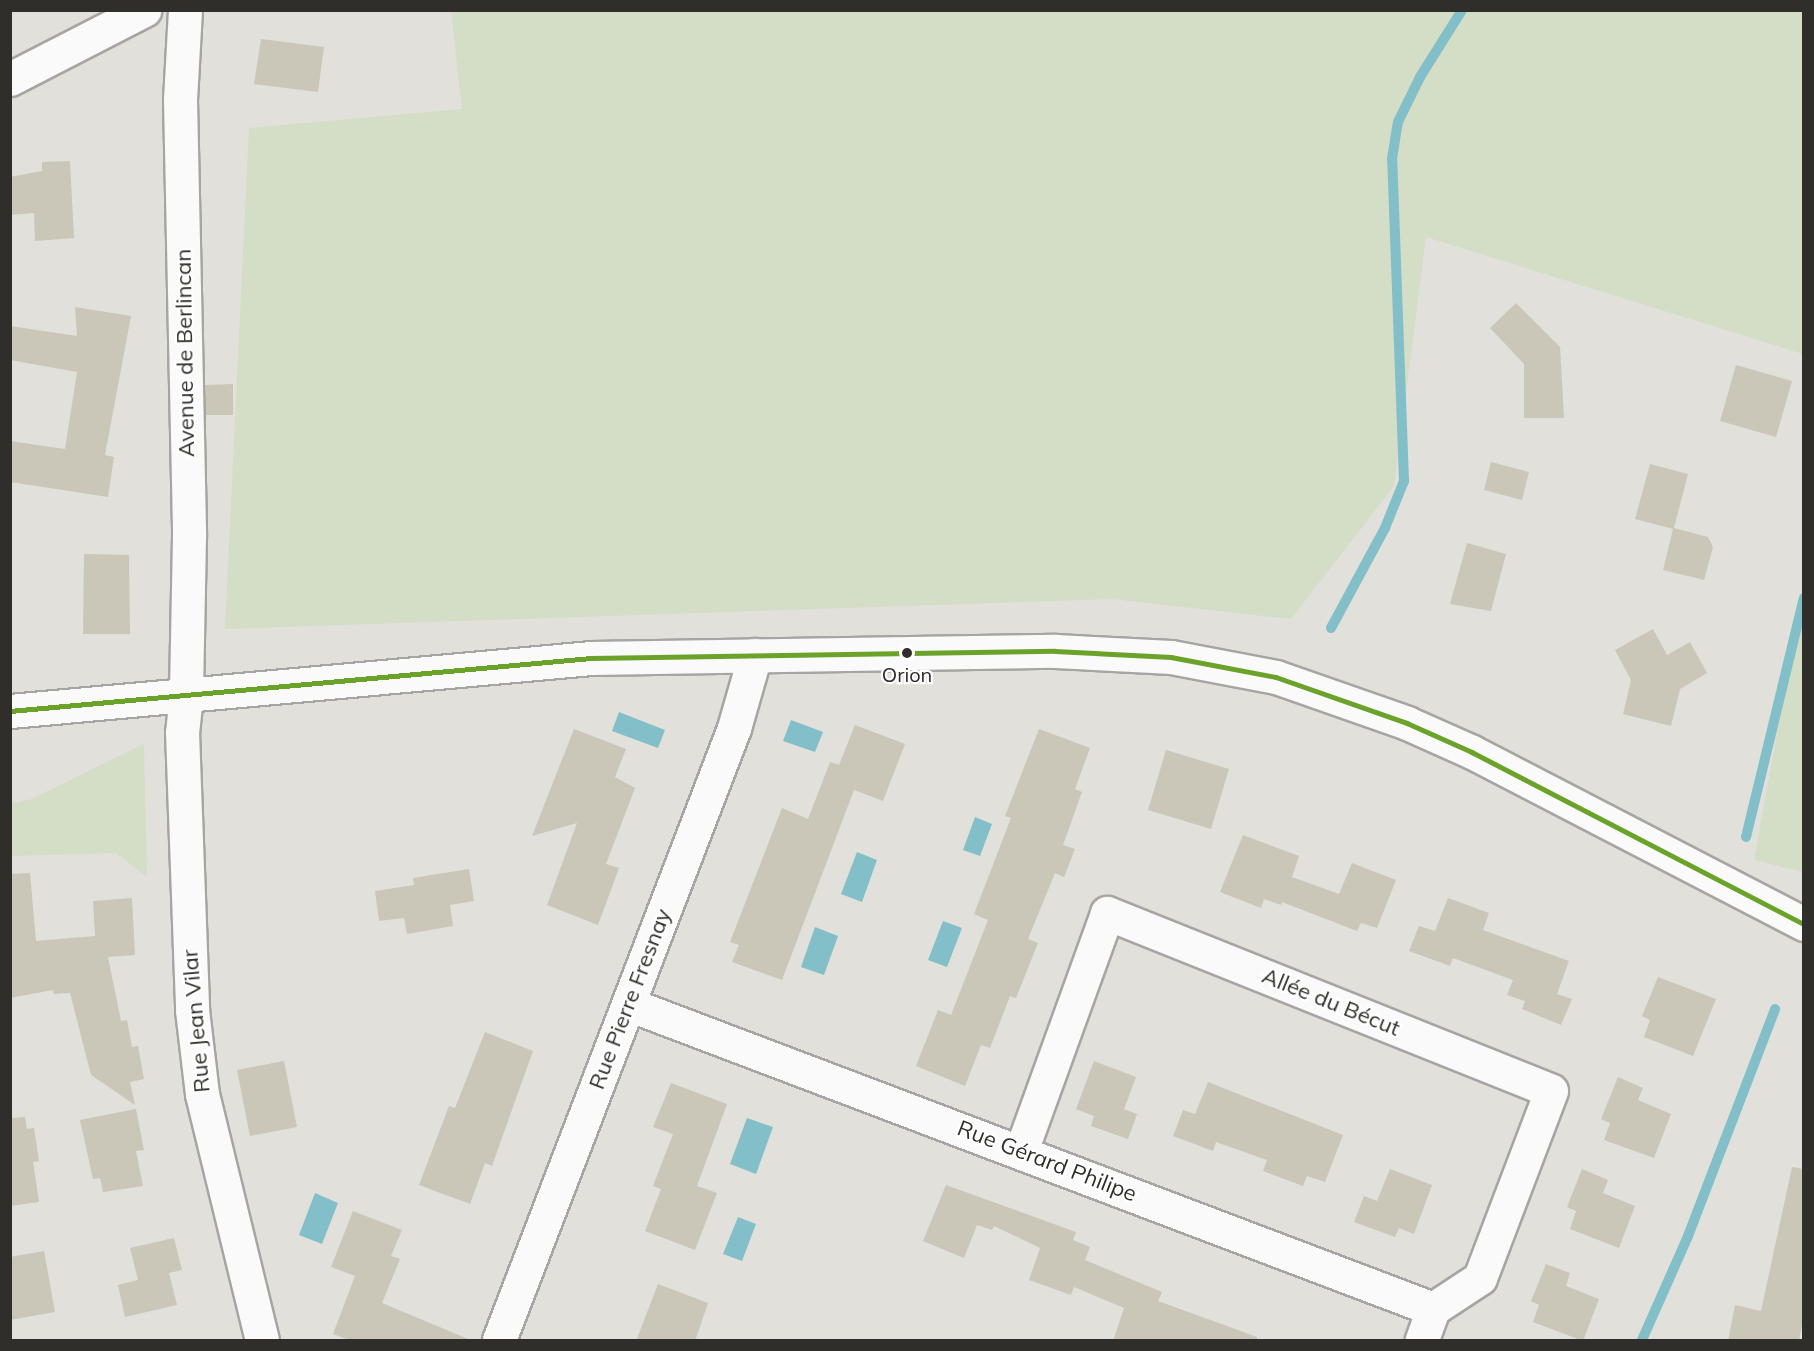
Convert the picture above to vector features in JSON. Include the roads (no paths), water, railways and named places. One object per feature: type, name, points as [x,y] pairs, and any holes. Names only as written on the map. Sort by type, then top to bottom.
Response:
[{"type":"street","points":[[10,78],[144,10]]},
{"type":"street","name":"Avenue de Berlincan","points":[[185,10],[180,99],[189,536],[186,695]]},
{"type":"street","points":[[10,711],[568,660],[755,655],[1113,652],[1203,662],[1276,677],[1407,723],[1472,752],[1803,924]]},
{"type":"street","name":"Rue Pierre Fresnay","points":[[499,1341],[734,728],[755,655]]},
{"type":"street","name":"Rue Jean Vilar","points":[[186,695],[182,732],[190,975],[200,1084],[262,1341]]},
{"type":"street","name":"Allée du Bécut","points":[[1021,1151],[1107,913],[1551,1091],[1480,1278],[1433,1309]]},
{"type":"street","name":"Rue Gérard Philipe","points":[[628,1004],[1433,1309]]},
{"type":"street","points":[[1422,1341],[1433,1309]]},
{"type":"water","points":[[619,712],[665,730],[658,748],[612,731]]},
{"type":"water","points":[[791,720],[823,732],[815,752],[783,741]]},
{"type":"water","points":[[975,817],[992,824],[980,856],[963,850]]},
{"type":"water","points":[[857,852],[877,860],[862,902],[841,894]]},
{"type":"water","points":[[943,921],[962,928],[947,967],[928,960]]},
{"type":"water","points":[[815,927],[838,936],[824,975],[801,967]]},
{"type":"water","points":[[747,1118],[773,1127],[756,1174],[730,1164]]},
{"type":"water","points":[[315,1193],[338,1203],[322,1244],[299,1235]]},
{"type":"water","points":[[738,1217],[756,1224],[742,1261],[723,1254]]},
{"type":"waterway","points":[[1331,628],[1385,528],[1404,481],[1392,159],[1398,122],[1420,77],[1462,10]]},
{"type":"waterway","points":[[1746,837],[1804,598]]},
{"type":"waterway","points":[[1642,1340],[1688,1236],[1775,1009]]},
{"type":"place","name":"Orion","points":[[907,653]]}]
